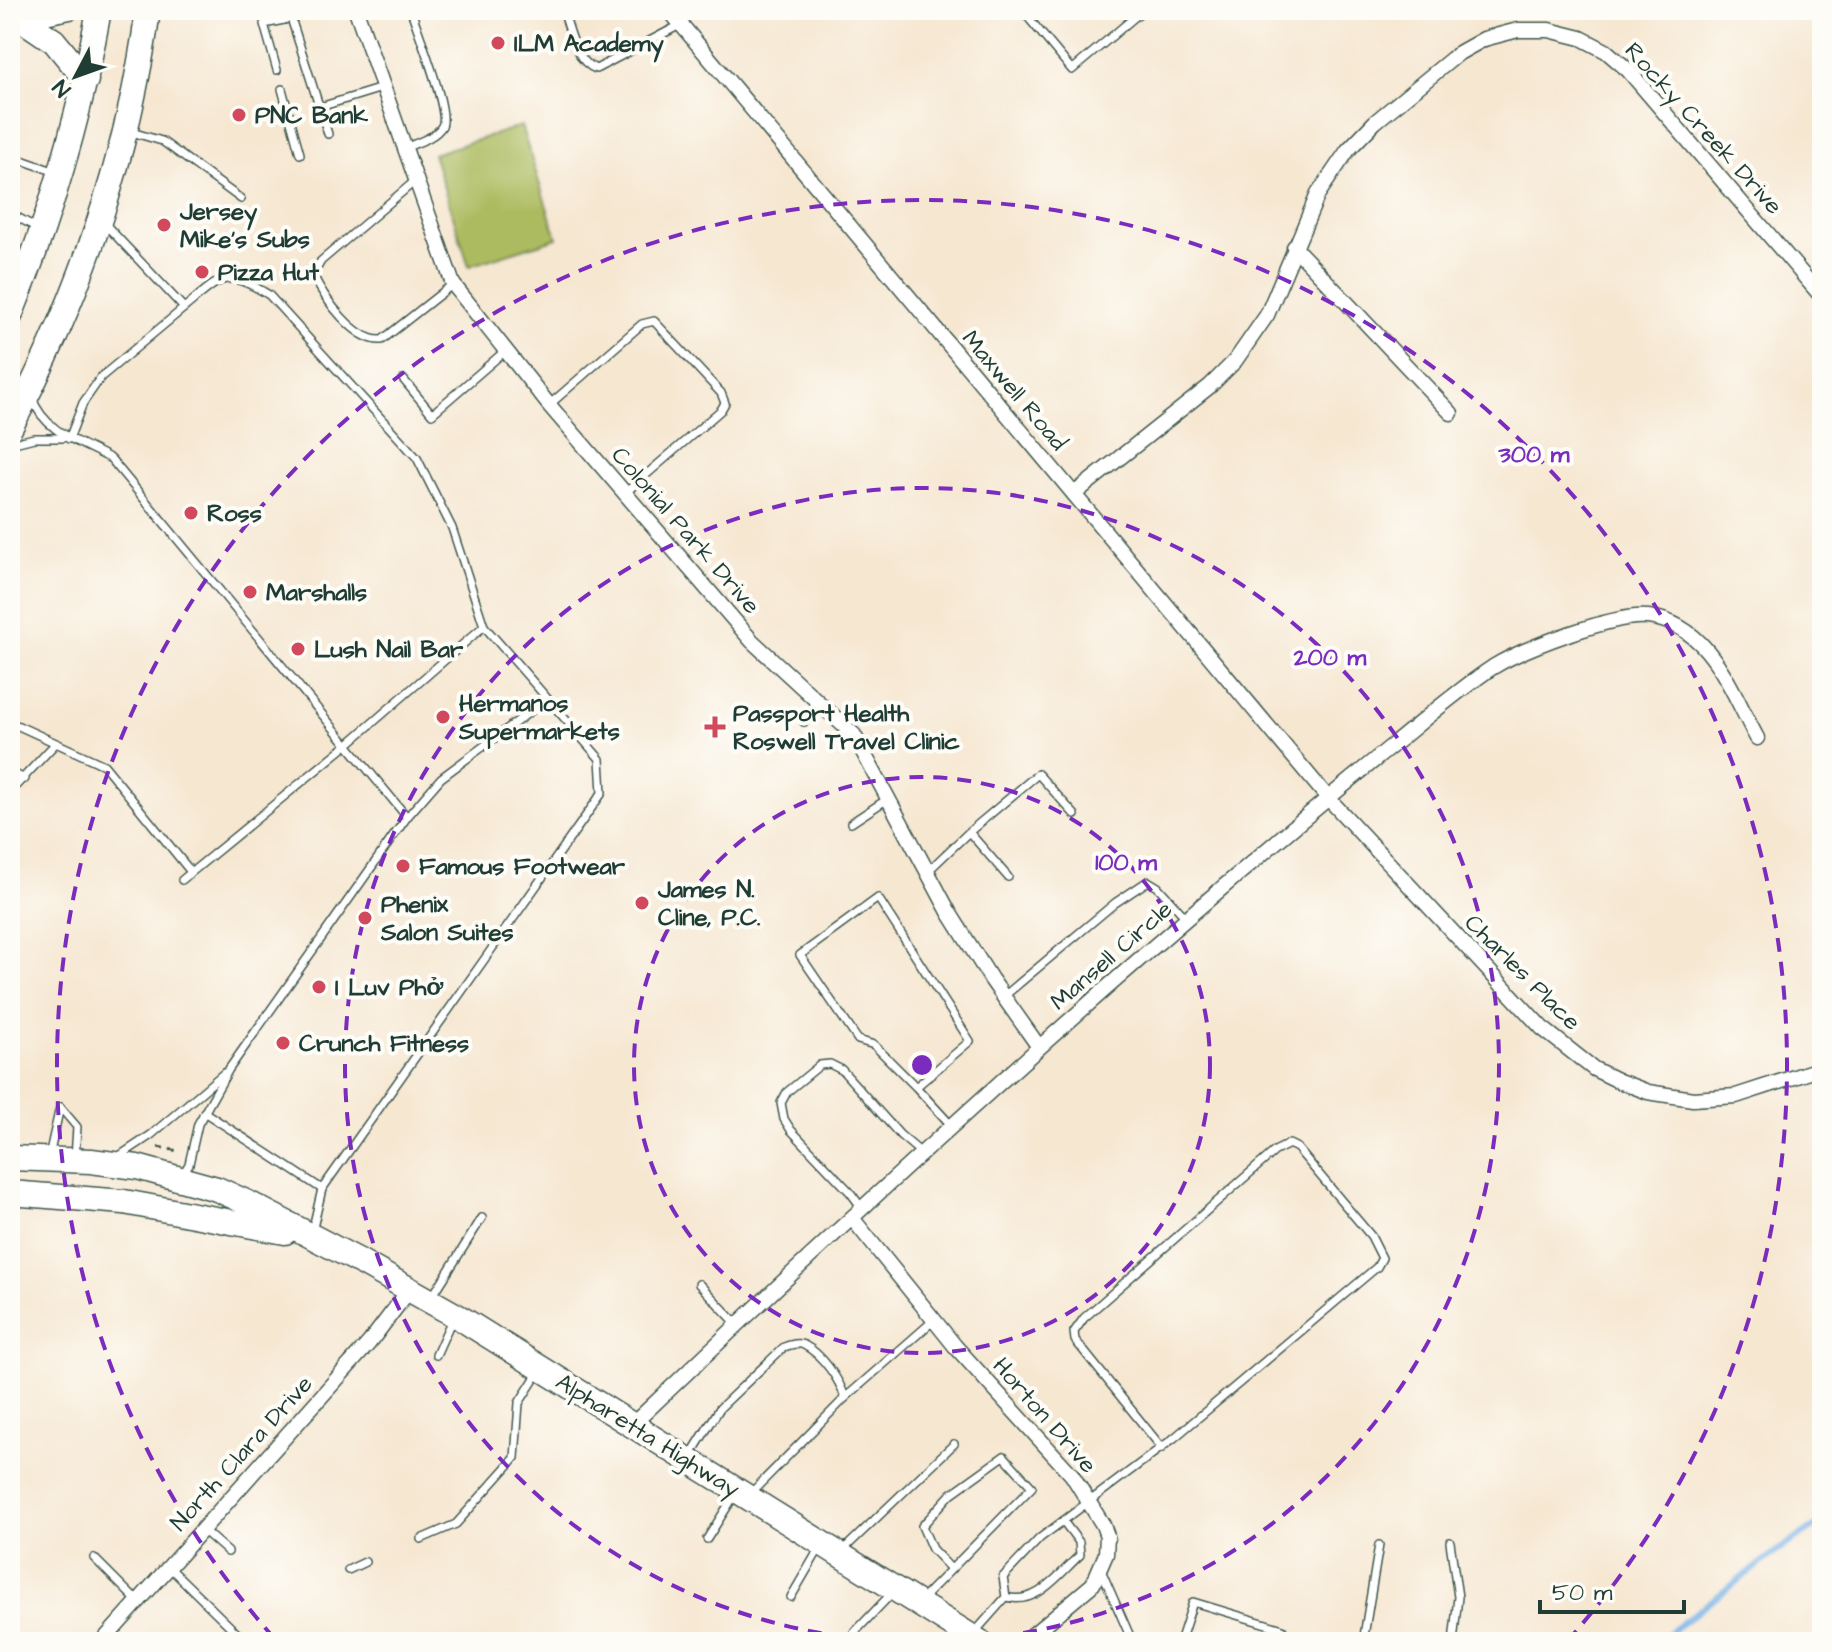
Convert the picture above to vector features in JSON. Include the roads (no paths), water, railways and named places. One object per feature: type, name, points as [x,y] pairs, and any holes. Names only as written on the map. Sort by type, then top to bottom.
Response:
[{"type":"main road","points":[[10,316],[17,280],[43,231],[62,174],[86,80],[99,10]]},
{"type":"main road","points":[[10,428],[78,278],[99,217],[125,130],[148,10]]},
{"type":"main road","points":[[16,21],[54,41],[86,80]]},
{"type":"main road","name":"Alpharetta Highway","points":[[10,1158],[75,1160],[137,1167],[217,1189],[454,1315],[975,1639]]},
{"type":"main road","points":[[124,1202],[153,1195],[180,1177]]},
{"type":"main road","name":"Alpharetta Highway","points":[[10,1193],[124,1202],[311,1237]]},
{"type":"street","points":[[16,21],[70,10]]},
{"type":"street","name":"Colonial Park Drive","points":[[356,10],[453,284],[549,405],[752,641],[854,735],[949,912],[1039,1047]]},
{"type":"street","name":"Maxwell Road","points":[[669,10],[1328,798]]},
{"type":"street","name":"Rocky Creek Drive","points":[[1074,494],[1210,386],[1235,361],[1267,315],[1318,194],[1348,150],[1375,122],[1459,53],[1484,39],[1518,30],[1549,30],[1581,38],[1606,51],[1628,70],[1822,297]]},
{"type":"street","points":[[1294,247],[1451,413]]},
{"type":"street","name":"Mansell Circle","points":[[632,1425],[920,1152],[1039,1047],[1328,798],[1495,666],[1523,652],[1629,617],[1665,621],[1697,639],[1713,657],[1757,738]]},
{"type":"street","name":"Charles Place","points":[[1328,798],[1542,1028],[1594,1069],[1648,1092],[1693,1099],[1736,1096],[1822,1068]]},
{"type":"street","name":"Horton Drive","points":[[857,1213],[934,1320],[1072,1475],[1107,1536],[1101,1570]]},
{"type":"street","name":"North Clara Drive","points":[[102,1642],[369,1343],[420,1295]]},
{"type":"street","points":[[1024,1642],[1093,1584],[1101,1570]]},
{"type":"lane","points":[[282,10],[284,20]]},
{"type":"lane","points":[[404,148],[427,139],[444,124],[440,96],[411,10]]},
{"type":"lane","points":[[563,10],[581,58],[596,69],[680,25]]},
{"type":"lane","points":[[1022,10],[1072,70],[1143,10]]},
{"type":"lane","points":[[277,70],[264,24],[291,18],[328,134]]},
{"type":"lane","points":[[320,107],[383,87]]},
{"type":"lane","points":[[282,89],[300,154]]},
{"type":"lane","points":[[125,130],[162,141],[241,199]]},
{"type":"lane","points":[[10,156],[62,174]]},
{"type":"lane","points":[[415,181],[321,261],[313,275],[356,333],[376,341],[382,340],[453,284]]},
{"type":"lane","points":[[99,217],[184,308]]},
{"type":"lane","points":[[19,218],[43,231]]},
{"type":"lane","points":[[69,439],[83,403],[101,377],[218,281],[234,277],[247,281],[269,295],[417,458],[452,528],[484,626],[600,759],[602,793],[322,1189],[311,1237]]},
{"type":"lane","points":[[549,405],[642,324],[654,321],[721,393],[725,403],[721,410],[625,493]]},
{"type":"lane","points":[[403,379],[432,414],[505,351]]},
{"type":"lane","points":[[30,388],[42,417],[60,433],[111,459],[407,817]]},
{"type":"lane","points":[[10,444],[47,436],[69,439]]},
{"type":"lane","points":[[182,880],[348,744],[484,626]]},
{"type":"lane","points":[[180,1177],[189,1164],[195,1134],[204,1112],[229,1069],[407,817],[441,778],[547,699]]},
{"type":"lane","points":[[804,722],[820,705]]},
{"type":"lane","points":[[10,722],[104,765],[191,872]]},
{"type":"lane","points":[[10,792],[55,744]]},
{"type":"lane","points":[[10,772],[25,779]]},
{"type":"lane","points":[[927,872],[1038,774],[1075,815]]},
{"type":"lane","points":[[851,823],[889,798]]},
{"type":"lane","points":[[969,832],[1008,877]]},
{"type":"lane","points":[[1003,997],[1115,903],[1148,881],[1158,887],[1186,918]]},
{"type":"lane","points":[[916,1087],[970,1041],[878,898],[800,955],[858,1040],[874,1045],[951,1125]]},
{"type":"lane","points":[[857,1213],[850,1192],[784,1119],[781,1103],[787,1092],[820,1065],[836,1065],[857,1084],[900,1135],[920,1152]]},
{"type":"lane","points":[[105,1163],[151,1135],[229,1069]]},
{"type":"lane","points":[[49,1159],[60,1107],[77,1127],[75,1160]]},
{"type":"lane","points":[[204,1112],[322,1189]]},
{"type":"lane","points":[[975,1639],[1006,1597],[1003,1577],[1040,1538],[1162,1448],[1377,1267],[1382,1258],[1371,1236],[1297,1148],[1289,1144],[1275,1151],[1186,1228],[1084,1318],[1074,1332],[1075,1340],[1162,1448]]},
{"type":"lane","points":[[420,1295],[482,1218]]},
{"type":"lane","points":[[699,1284],[738,1325]]},
{"type":"lane","points":[[436,1355],[454,1315]]},
{"type":"lane","points":[[707,1539],[742,1493],[934,1320]]},
{"type":"lane","points":[[688,1460],[720,1408],[784,1347],[804,1345],[841,1382],[845,1398]]},
{"type":"lane","points":[[421,1539],[456,1524],[515,1458],[519,1403],[541,1369]]},
{"type":"lane","points":[[791,1597],[830,1549],[954,1444]]},
{"type":"lane","points":[[918,1603],[1032,1487],[1004,1456],[951,1494],[922,1526],[932,1549],[951,1569]]},
{"type":"lane","points":[[1006,1597],[1018,1601],[1033,1597],[1080,1555],[1079,1542],[1063,1521]]},
{"type":"lane","points":[[202,1530],[228,1552]]},
{"type":"lane","points":[[1450,1542],[1458,1597],[1453,1642]]},
{"type":"lane","points":[[1363,1642],[1379,1545]]},
{"type":"lane","points":[[94,1558],[138,1602]]},
{"type":"lane","points":[[348,1570],[365,1562]]},
{"type":"lane","points":[[169,1567],[246,1642]]},
{"type":"lane","points":[[1101,1570],[1129,1634]]},
{"type":"lane","points":[[853,1634],[896,1589]]},
{"type":"lane","points":[[1180,1642],[1193,1602],[1283,1629],[1280,1642]]},
{"type":"waterway","points":[[1657,1642],[1777,1551],[1822,1522]]},
{"type":"place","name":"ILM Academy","points":[[498,43]]},
{"type":"place","name":"PNC Bank","points":[[239,115]]},
{"type":"place","name":"Jersey Mike's Subs","points":[[164,225]]},
{"type":"place","name":"Pizza Hut","points":[[202,272]]},
{"type":"place","name":"Ross","points":[[191,513]]},
{"type":"place","name":"Marshalls","points":[[250,592]]},
{"type":"place","name":"Lush Nail Bar","points":[[298,649]]},
{"type":"place","name":"Hermanos Supermarkets","points":[[443,717]]},
{"type":"place","name":"Passport Health Roswell Travel Clinic","points":[[715,727]]},
{"type":"place","name":"Famous Footwear","points":[[403,866]]},
{"type":"place","name":"James N. Cline, P.C.","points":[[642,903]]},
{"type":"place","name":"Phenix Salon Suites","points":[[365,918]]},
{"type":"place","name":"I Luv Phở","points":[[319,987]]},
{"type":"place","name":"Crunch Fitness","points":[[283,1043]]}]
